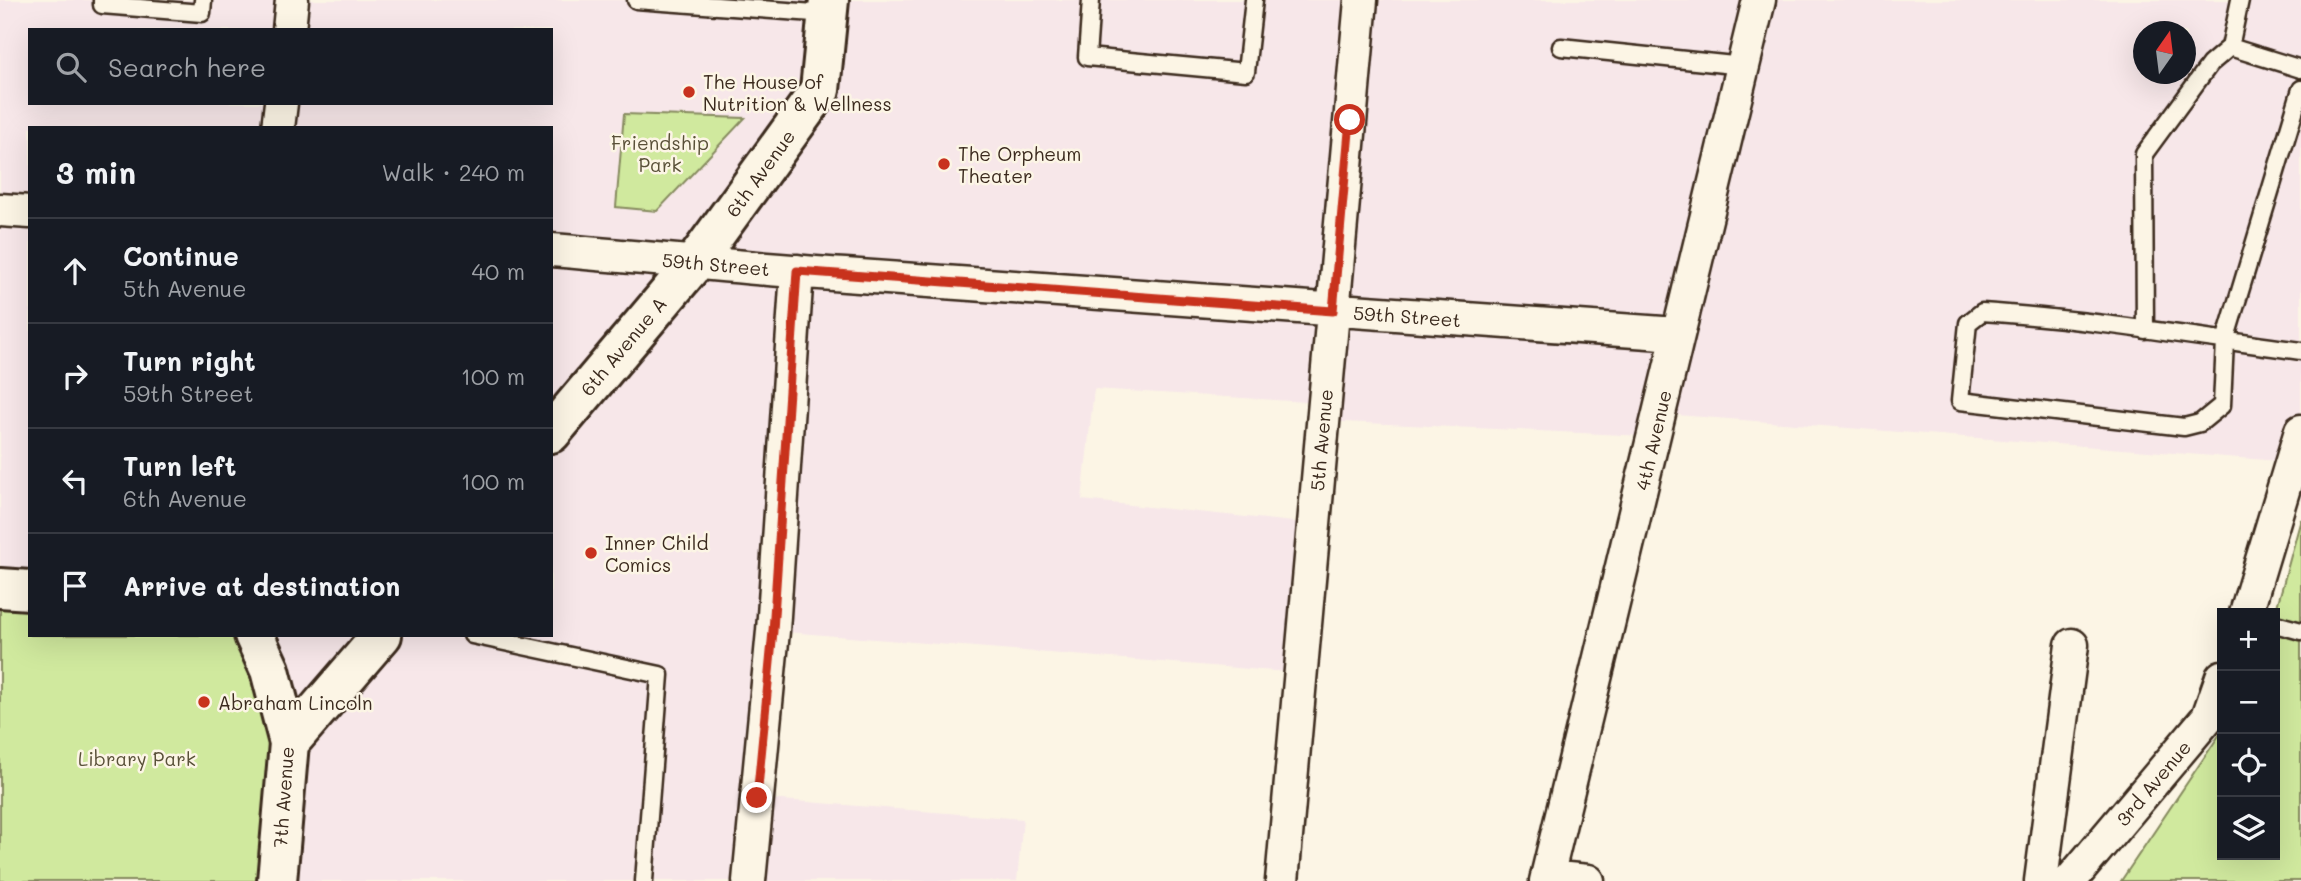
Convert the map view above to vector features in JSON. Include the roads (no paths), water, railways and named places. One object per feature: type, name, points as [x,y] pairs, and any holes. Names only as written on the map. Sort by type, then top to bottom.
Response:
[{"type":"street","points":[[289,28],[292,0]]},
{"type":"street","name":"5th Avenue","points":[[1282,881],[1361,0]]},
{"type":"street","name":"4th Avenue","points":[[1546,879],[1759,0]]},
{"type":"street","name":"6th Avenue","points":[[696,261],[820,90],[828,7]]},
{"type":"street","points":[[278,126],[281,105]]},
{"type":"street","points":[[0,210],[28,212]]},
{"type":"street","name":"59th Street","points":[[553,250],[1333,311],[1678,334]]},
{"type":"street","name":"6th Avenue A","points":[[553,431],[696,261]]},
{"type":"street","points":[[749,881],[773,631],[797,271]]},
{"type":"street","points":[[2247,608],[2301,431]]},
{"type":"street","points":[[0,588],[28,590]]},
{"type":"street","name":"7th Avenue","points":[[255,637],[270,670],[289,743],[277,881]]},
{"type":"street","points":[[289,743],[380,637]]},
{"type":"street","points":[[2041,881],[2072,645]]},
{"type":"street","name":"3rd Avenue","points":[[2070,881],[2208,717],[2217,691]]},
{"type":"street","points":[[1546,879],[1588,881]]},
{"type":"lane","points":[[102,0],[102,5],[202,13],[203,0]]},
{"type":"lane","points":[[636,0],[828,7]]},
{"type":"lane","points":[[1091,0],[1087,57],[1245,72],[1254,0]]},
{"type":"lane","points":[[2145,330],[2144,154],[2210,64],[2230,47],[2240,0]]},
{"type":"lane","points":[[1561,47],[1743,66]]},
{"type":"lane","points":[[2230,47],[2301,69]]},
{"type":"lane","points":[[2301,89],[2225,341],[2222,405],[2200,423],[2184,427],[1961,401],[1968,323],[1982,312],[2022,314],[2145,330],[2225,341],[2301,351]]},
{"type":"lane","points":[[2280,625],[2301,631]]},
{"type":"lane","points":[[481,637],[660,675],[644,881]]},
{"type":"place","name":"The House of Nutrition & Wellness","points":[[689,92]]},
{"type":"place","name":"The Orpheum Theater","points":[[944,164]]},
{"type":"place","name":"Inner Child Comics","points":[[591,553]]},
{"type":"place","name":"Abraham Lincoln","points":[[204,702]]},
{"type":"park label","name":"Friendship Park","points":[[660,153]]},
{"type":"park label","name":"Library Park","points":[[137,758]]}]
